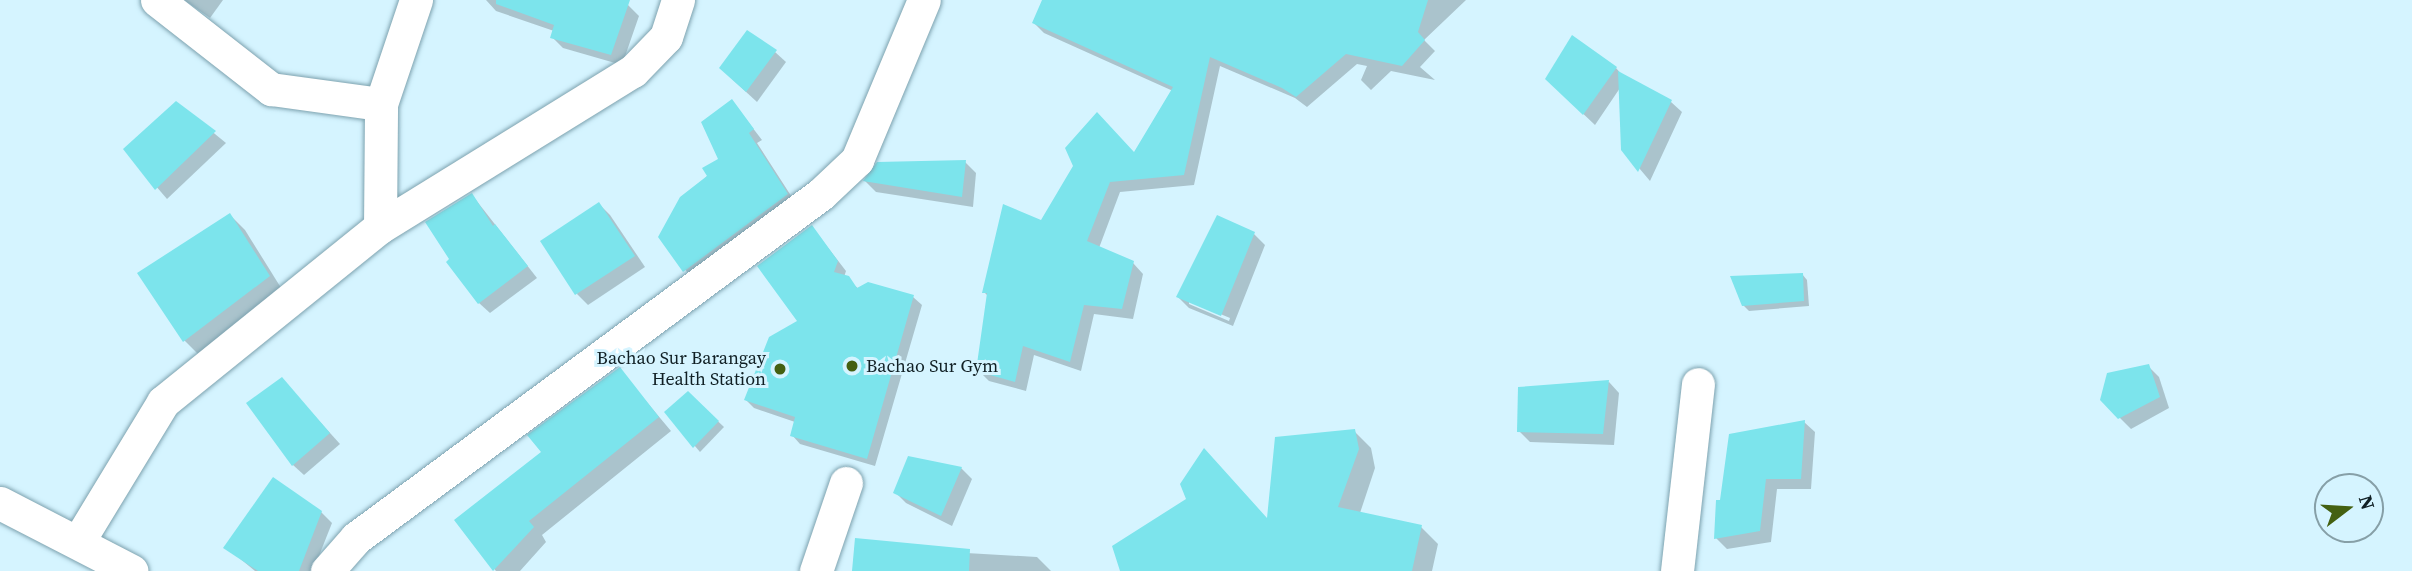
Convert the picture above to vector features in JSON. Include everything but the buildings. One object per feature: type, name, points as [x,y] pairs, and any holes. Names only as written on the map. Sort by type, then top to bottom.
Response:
[{"type":"street","points":[[157,0],[271,89],[381,104]]},
{"type":"street","points":[[380,227],[381,104],[416,0]]},
{"type":"street","points":[[78,542],[163,402],[380,227],[633,71],[666,37],[678,0]]},
{"type":"street","points":[[327,571],[356,538],[821,194],[857,160],[924,0]]},
{"type":"street","points":[[1677,571],[1698,384]]},
{"type":"street","points":[[816,571],[846,483]]},
{"type":"street","points":[[0,503],[132,571]]},
{"type":"place","name":"Bachao Sur Gym","points":[[852,366]]},
{"type":"place","name":"Bachao Sur Barangay Health Station","points":[[780,369]]}]
